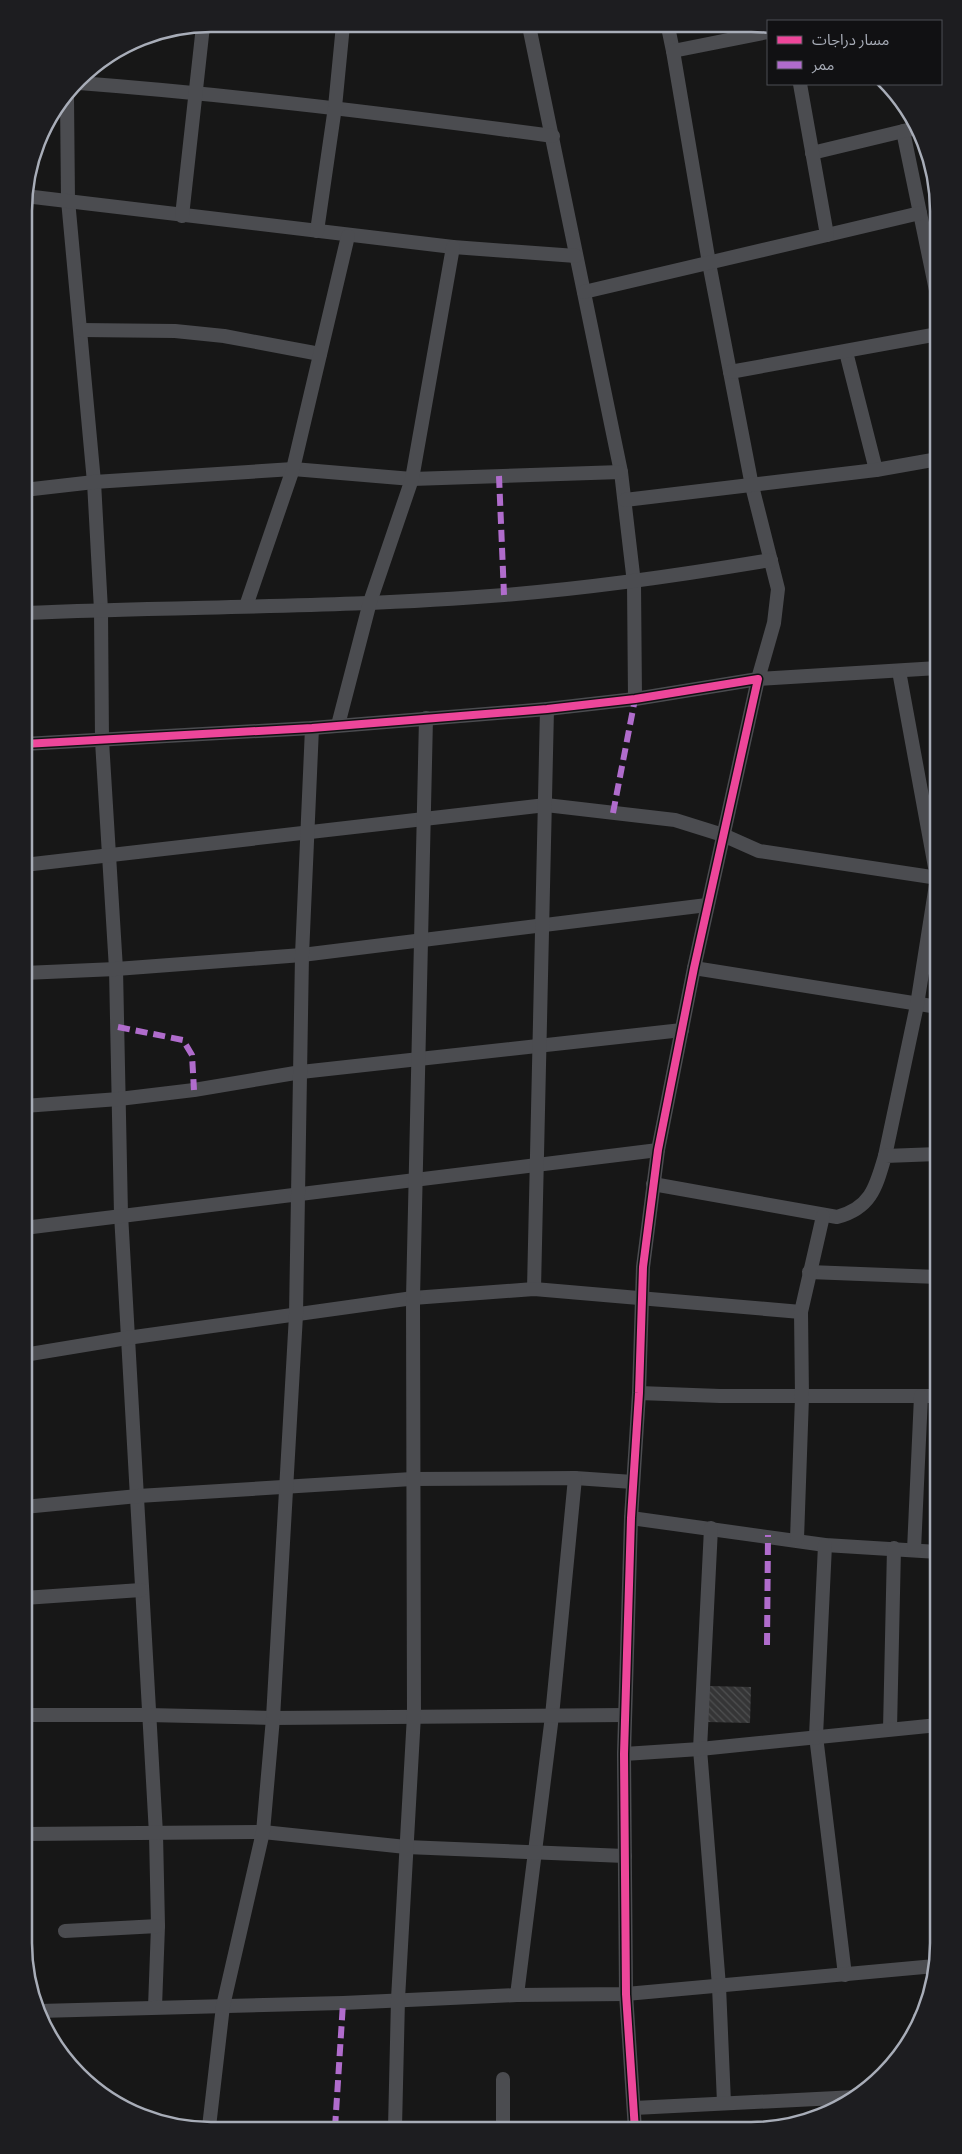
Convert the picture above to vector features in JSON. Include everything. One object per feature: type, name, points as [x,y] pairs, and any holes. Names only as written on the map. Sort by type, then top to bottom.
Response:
[{"type":"street","points":[[317,231],[335,107],[342,32]]},
{"type":"street","points":[[530,32],[621,472],[634,583],[635,699]]},
{"type":"street","points":[[635,2122],[626,1994],[624,1715],[643,1267],[658,1150],[694,968],[758,679],[777,606],[778,589],[752,486],[709,262],[669,32]]},
{"type":"street","points":[[182,216],[202,33]]},
{"type":"street","points":[[673,51],[763,33]]},
{"type":"street","points":[[87,83],[335,107],[553,136]]},
{"type":"street","points":[[800,85],[827,234]]},
{"type":"street","points":[[67,107],[68,200],[76,304],[81,330],[94,482],[101,610],[102,741],[116,969],[121,1214],[156,1834],[158,1926],[155,2007]]},
{"type":"street","points":[[812,154],[909,130]]},
{"type":"street","points":[[910,131],[920,213],[930,261]]},
{"type":"street","points":[[33,197],[453,248],[576,256]]},
{"type":"street","points":[[584,292],[920,213]]},
{"type":"street","points":[[246,606],[293,470],[348,236]]},
{"type":"street","points":[[338,725],[370,602],[412,479],[453,248]]},
{"type":"street","points":[[81,330],[175,331],[224,336],[320,354]]},
{"type":"street","points":[[730,372],[930,336]]},
{"type":"street","points":[[846,352],[876,470]]},
{"type":"street","points":[[625,500],[876,470],[930,460]]},
{"type":"street","points":[[32,489],[94,482],[293,470],[412,479],[621,472]]},
{"type":"street","points":[[32,613],[370,602],[504,595],[634,583],[771,560]]},
{"type":"street","points":[[32,744],[312,728],[547,709],[635,699],[758,679],[930,669]]},
{"type":"street","points":[[899,671],[930,840]]},
{"type":"street","points":[[534,1289],[547,709]]},
{"type":"street","points":[[395,2122],[398,1999],[414,1715],[412,1479],[414,1298],[417,1058],[422,941],[426,718]]},
{"type":"street","points":[[210,2122],[223,2006],[263,1832],[273,1718],[296,1315],[302,955],[312,728]]},
{"type":"street","points":[[32,864],[108,857],[546,805],[668,818],[723,835],[759,851],[930,877]]},
{"type":"street","points":[[32,973],[116,969],[302,955],[707,905]]},
{"type":"street","points":[[653,1184],[823,1216],[837,1217],[853,1213],[861,1206],[877,1184],[885,1156],[918,1005],[930,925]]},
{"type":"street","points":[[694,968],[930,1006]]},
{"type":"street","points":[[32,1105],[118,1099],[194,1090],[301,1072],[682,1030]]},
{"type":"street","points":[[32,1227],[121,1214],[658,1150]]},
{"type":"street","points":[[885,1156],[930,1154]]},
{"type":"street","points":[[797,1539],[802,1397],[802,1312],[809,1272],[823,1216]]},
{"type":"street","points":[[809,1272],[930,1277]]},
{"type":"street","points":[[32,1354],[127,1338],[414,1298],[534,1289],[802,1312]]},
{"type":"street","points":[[639,1393],[802,1397],[930,1396]]},
{"type":"street","points":[[914,1550],[921,1396]]},
{"type":"street","points":[[32,1507],[138,1496],[412,1479],[575,1478],[633,1482]]},
{"type":"street","points":[[517,1995],[552,1716],[575,1478]]},
{"type":"street","points":[[631,1518],[825,1544],[930,1551]]},
{"type":"street","points":[[711,1528],[700,1749],[719,1986],[724,2103]]},
{"type":"street","points":[[825,1544],[816,1736],[845,1975]]},
{"type":"street","points":[[890,1729],[894,1548]]},
{"type":"street","points":[[32,1597],[141,1590]]},
{"type":"street","points":[[32,1715],[273,1718],[414,1715],[624,1715]]},
{"type":"street","points":[[624,1754],[700,1749],[930,1726]]},
{"type":"street","points":[[32,1834],[263,1832],[406,1847],[625,1856]]},
{"type":"street","points":[[65,1930],[158,1926]]},
{"type":"street","points":[[46,2011],[343,2003],[517,1995],[626,1994],[928,1967]]},
{"type":"street","points":[[503,2079],[503,2122]]},
{"type":"street","points":[[634,2108],[839,2098]]},
{"type":"building","points":[[709,1686],[751,1687],[750,1723],[707,1722]]},
{"type":"marked path","points":[[499,476],[504,595]]},
{"type":"marked path","points":[[613,813],[635,699]]},
{"type":"marked path","points":[[118,1027],[183,1040],[192,1055],[194,1090]]},
{"type":"marked path","points":[[767,1645],[768,1535]]},
{"type":"marked path","points":[[335,2122],[343,2003]]},
{"type":"cycle path","points":[[32,744],[312,728],[547,709],[635,699],[758,679],[694,968],[658,1150],[643,1267],[639,1393],[631,1518],[624,1754],[626,1994],[634,2122]]}]
